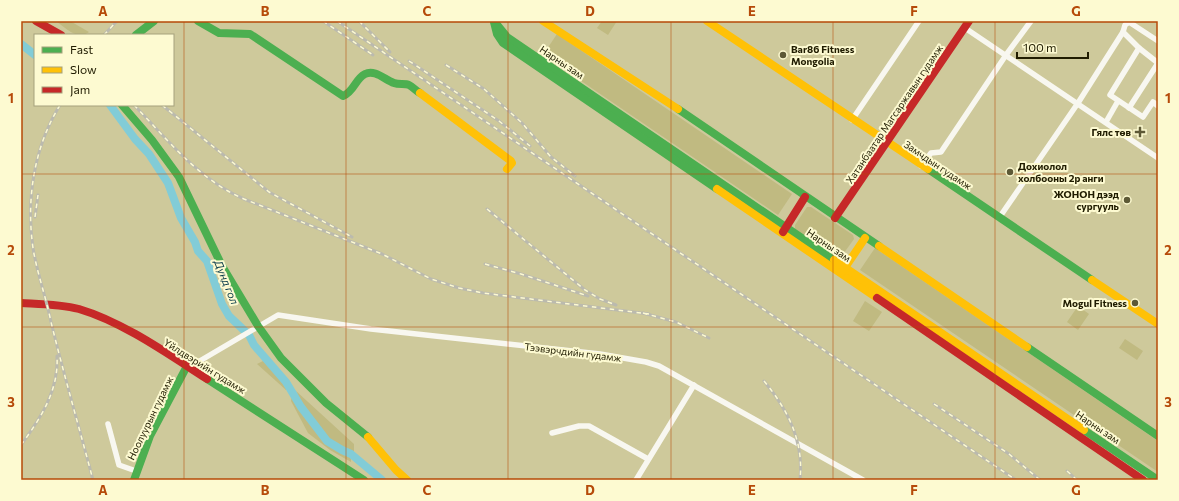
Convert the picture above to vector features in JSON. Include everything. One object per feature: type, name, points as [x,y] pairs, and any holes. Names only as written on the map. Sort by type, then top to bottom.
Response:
[{"type":"street","points":[[36,21],[59,34]]},
{"type":"street","points":[[137,34],[154,21]]},
{"type":"street","points":[[198,21],[218,33],[226,34],[242,32],[250,34],[343,96],[347,94],[361,77],[367,73],[373,73],[397,85],[409,85],[512,161],[507,169]]},
{"type":"street","name":"Нарны зам","points":[[494,21],[495,32],[503,43],[581,97],[784,230],[1158,480]]},
{"type":"street","points":[[543,21],[553,24],[835,218],[1158,436]]},
{"type":"street","name":"Замчдын гудамж","points":[[707,21],[852,120],[1158,324]]},
{"type":"street","points":[[852,120],[919,21]]},
{"type":"street","points":[[921,166],[931,153],[941,152],[1006,55],[1031,21]]},
{"type":"street","points":[[999,218],[1078,102],[1123,32],[1125,25],[1129,22],[1158,41]]},
{"type":"street","points":[[967,24],[1006,55],[1078,102],[1158,158]]},
{"type":"street","name":"Хатанбаатар Магсаржавын гудамж","points":[[835,218],[967,24]]},
{"type":"street","points":[[1123,32],[1139,48],[1158,63],[1129,108]]},
{"type":"street","points":[[1139,48],[1110,95],[1143,117],[1153,102],[1158,106]]},
{"type":"street","points":[[1106,122],[1118,100]]},
{"type":"street","points":[[123,106],[152,140],[179,177],[219,260],[257,327],[298,377],[326,403],[369,438],[396,470],[407,480]]},
{"type":"street","points":[[784,230],[805,197]]},
{"type":"street","points":[[843,270],[865,238]]},
{"type":"street","name":"Нарны зам","points":[[843,270],[1143,480]]},
{"type":"street","name":"Yйлдвэрийн гудамж","points":[[21,303],[47,304],[78,309],[140,337],[364,480]]},
{"type":"street","name":"Тээвэрчдийн гудамж","points":[[187,366],[198,362],[278,315],[371,329],[600,354],[652,364],[694,385],[863,480]]},
{"type":"street","name":"Ноолуурын гудамж","points":[[134,480],[145,448],[168,399],[187,366]]},
{"type":"street","points":[[636,480],[694,385]]},
{"type":"street","points":[[108,424],[119,464],[136,471]]},
{"type":"street","points":[[552,433],[579,426],[589,426],[648,459]]},
{"type":"shaded area","points":[[56,21],[70,21],[89,32],[85,34],[76,34]]},
{"type":"shaded area","points":[[602,21],[617,21],[608,35],[597,28]]},
{"type":"shaded area","points":[[557,34],[792,194],[778,215],[543,55]]},
{"type":"shaded area","points":[[807,207],[811,207],[853,235],[854,239],[841,257],[837,258],[795,229],[795,225]]},
{"type":"shaded area","points":[[875,248],[1158,441],[1158,472],[860,270]]},
{"type":"shaded area","points":[[865,301],[882,312],[869,331],[853,321]]},
{"type":"shaded area","points":[[1078,306],[1089,314],[1078,330],[1067,322]]},
{"type":"shaded area","points":[[1125,339],[1143,351],[1137,360],[1119,348]]},
{"type":"shaded area","points":[[263,361],[277,374],[288,388],[286,390],[257,364]]},
{"type":"shaded area","points":[[296,391],[354,444],[354,453],[337,444],[323,433],[303,405]]},
{"type":"shaded area","points":[[292,396],[316,430],[334,447],[351,456],[351,462],[330,450],[308,433],[291,401]]},
{"type":"waterway","name":"Дунд гол","points":[[21,44],[34,54]]},
{"type":"waterway","name":"Дунд гол","points":[[111,106],[135,139],[149,154],[168,183],[181,218],[195,242],[198,251],[207,261],[222,304],[229,316],[249,335],[254,345],[286,382],[301,407],[327,441],[351,454],[382,480]]},
{"type":"railway","points":[[105,34],[117,21]]},
{"type":"railway","points":[[323,21],[373,55]]},
{"type":"railway","points":[[337,21],[1016,480]]},
{"type":"railway","points":[[359,21],[390,52]]},
{"type":"railway","points":[[409,61],[499,121],[530,146]]},
{"type":"railway","points":[[446,65],[484,89],[522,123],[551,157],[575,176]]},
{"type":"railway","points":[[59,106],[51,121],[38,156],[32,192],[31,230],[37,267],[93,480]]},
{"type":"railway","points":[[135,106],[184,158],[212,181],[228,191],[244,199],[382,254],[431,279],[459,288],[483,293],[649,314]]},
{"type":"railway","points":[[163,106],[269,192],[352,237]]},
{"type":"railway","points":[[35,217],[38,195]]},
{"type":"railway","points":[[487,209],[585,290],[600,299],[616,305]]},
{"type":"railway","points":[[485,264],[588,296]]},
{"type":"railway","points":[[643,313],[676,322],[709,338]]},
{"type":"railway","points":[[21,445],[47,404],[55,381],[57,356]]},
{"type":"railway","points":[[764,381],[773,392],[787,415],[797,439],[801,466],[800,480]]},
{"type":"railway","points":[[934,404],[1009,454],[1040,480]]},
{"type":"railway","points":[[1067,471],[1077,480]]},
{"type":"traffic: fast","points":[[137,34],[154,21]]},
{"type":"traffic: fast","points":[[198,21],[219,33],[250,34],[343,96],[350,92],[362,76],[369,73],[376,74],[394,83],[409,85],[420,93]]},
{"type":"traffic: fast","points":[[494,21],[507,37],[834,260]]},
{"type":"traffic: fast","points":[[494,22],[497,34],[503,43],[717,189]]},
{"type":"traffic: fast","points":[[123,106],[152,140],[179,177],[222,266],[258,326],[281,358],[326,403],[368,437]]},
{"type":"traffic: fast","points":[[678,109],[879,246]]},
{"type":"traffic: fast","points":[[928,169],[1092,280]]},
{"type":"traffic: fast","points":[[1027,347],[1158,436]]},
{"type":"traffic: fast","points":[[134,480],[150,436],[187,366]]},
{"type":"traffic: fast","points":[[207,379],[364,480]]},
{"type":"traffic: fast","points":[[1084,430],[1158,480]]},
{"type":"traffic: slow","points":[[543,21],[678,109]]},
{"type":"traffic: slow","points":[[707,21],[928,169]]},
{"type":"traffic: slow","points":[[420,93],[511,161],[512,163],[507,169]]},
{"type":"traffic: slow","points":[[717,189],[877,298]]},
{"type":"traffic: slow","points":[[842,272],[865,238]]},
{"type":"traffic: slow","points":[[879,246],[1027,347]]},
{"type":"traffic: slow","points":[[834,260],[1084,430]]},
{"type":"traffic: slow","points":[[1092,280],[1158,324]]},
{"type":"traffic: slow","points":[[368,437],[396,470],[407,480]]},
{"type":"traffic: jam","points":[[36,21],[59,34]]},
{"type":"traffic: jam","points":[[835,218],[969,21]]},
{"type":"traffic: jam","points":[[783,232],[805,197]]},
{"type":"traffic: jam","points":[[877,298],[1143,480]]},
{"type":"traffic: jam","points":[[21,303],[65,306],[96,315],[129,330],[207,379]]},
{"type":"place","name":"Bar86 Fitness Mongolia","points":[[783,55]]},
{"type":"place","name":"Гялс төв","points":[[1140,132]]},
{"type":"place","name":"Дохиолол холбооны 2р анги","points":[[1010,172]]},
{"type":"place","name":"ЖОНОН дээд сургууль","points":[[1127,200]]},
{"type":"place","name":"Mogul Fitness","points":[[1135,303]]}]
